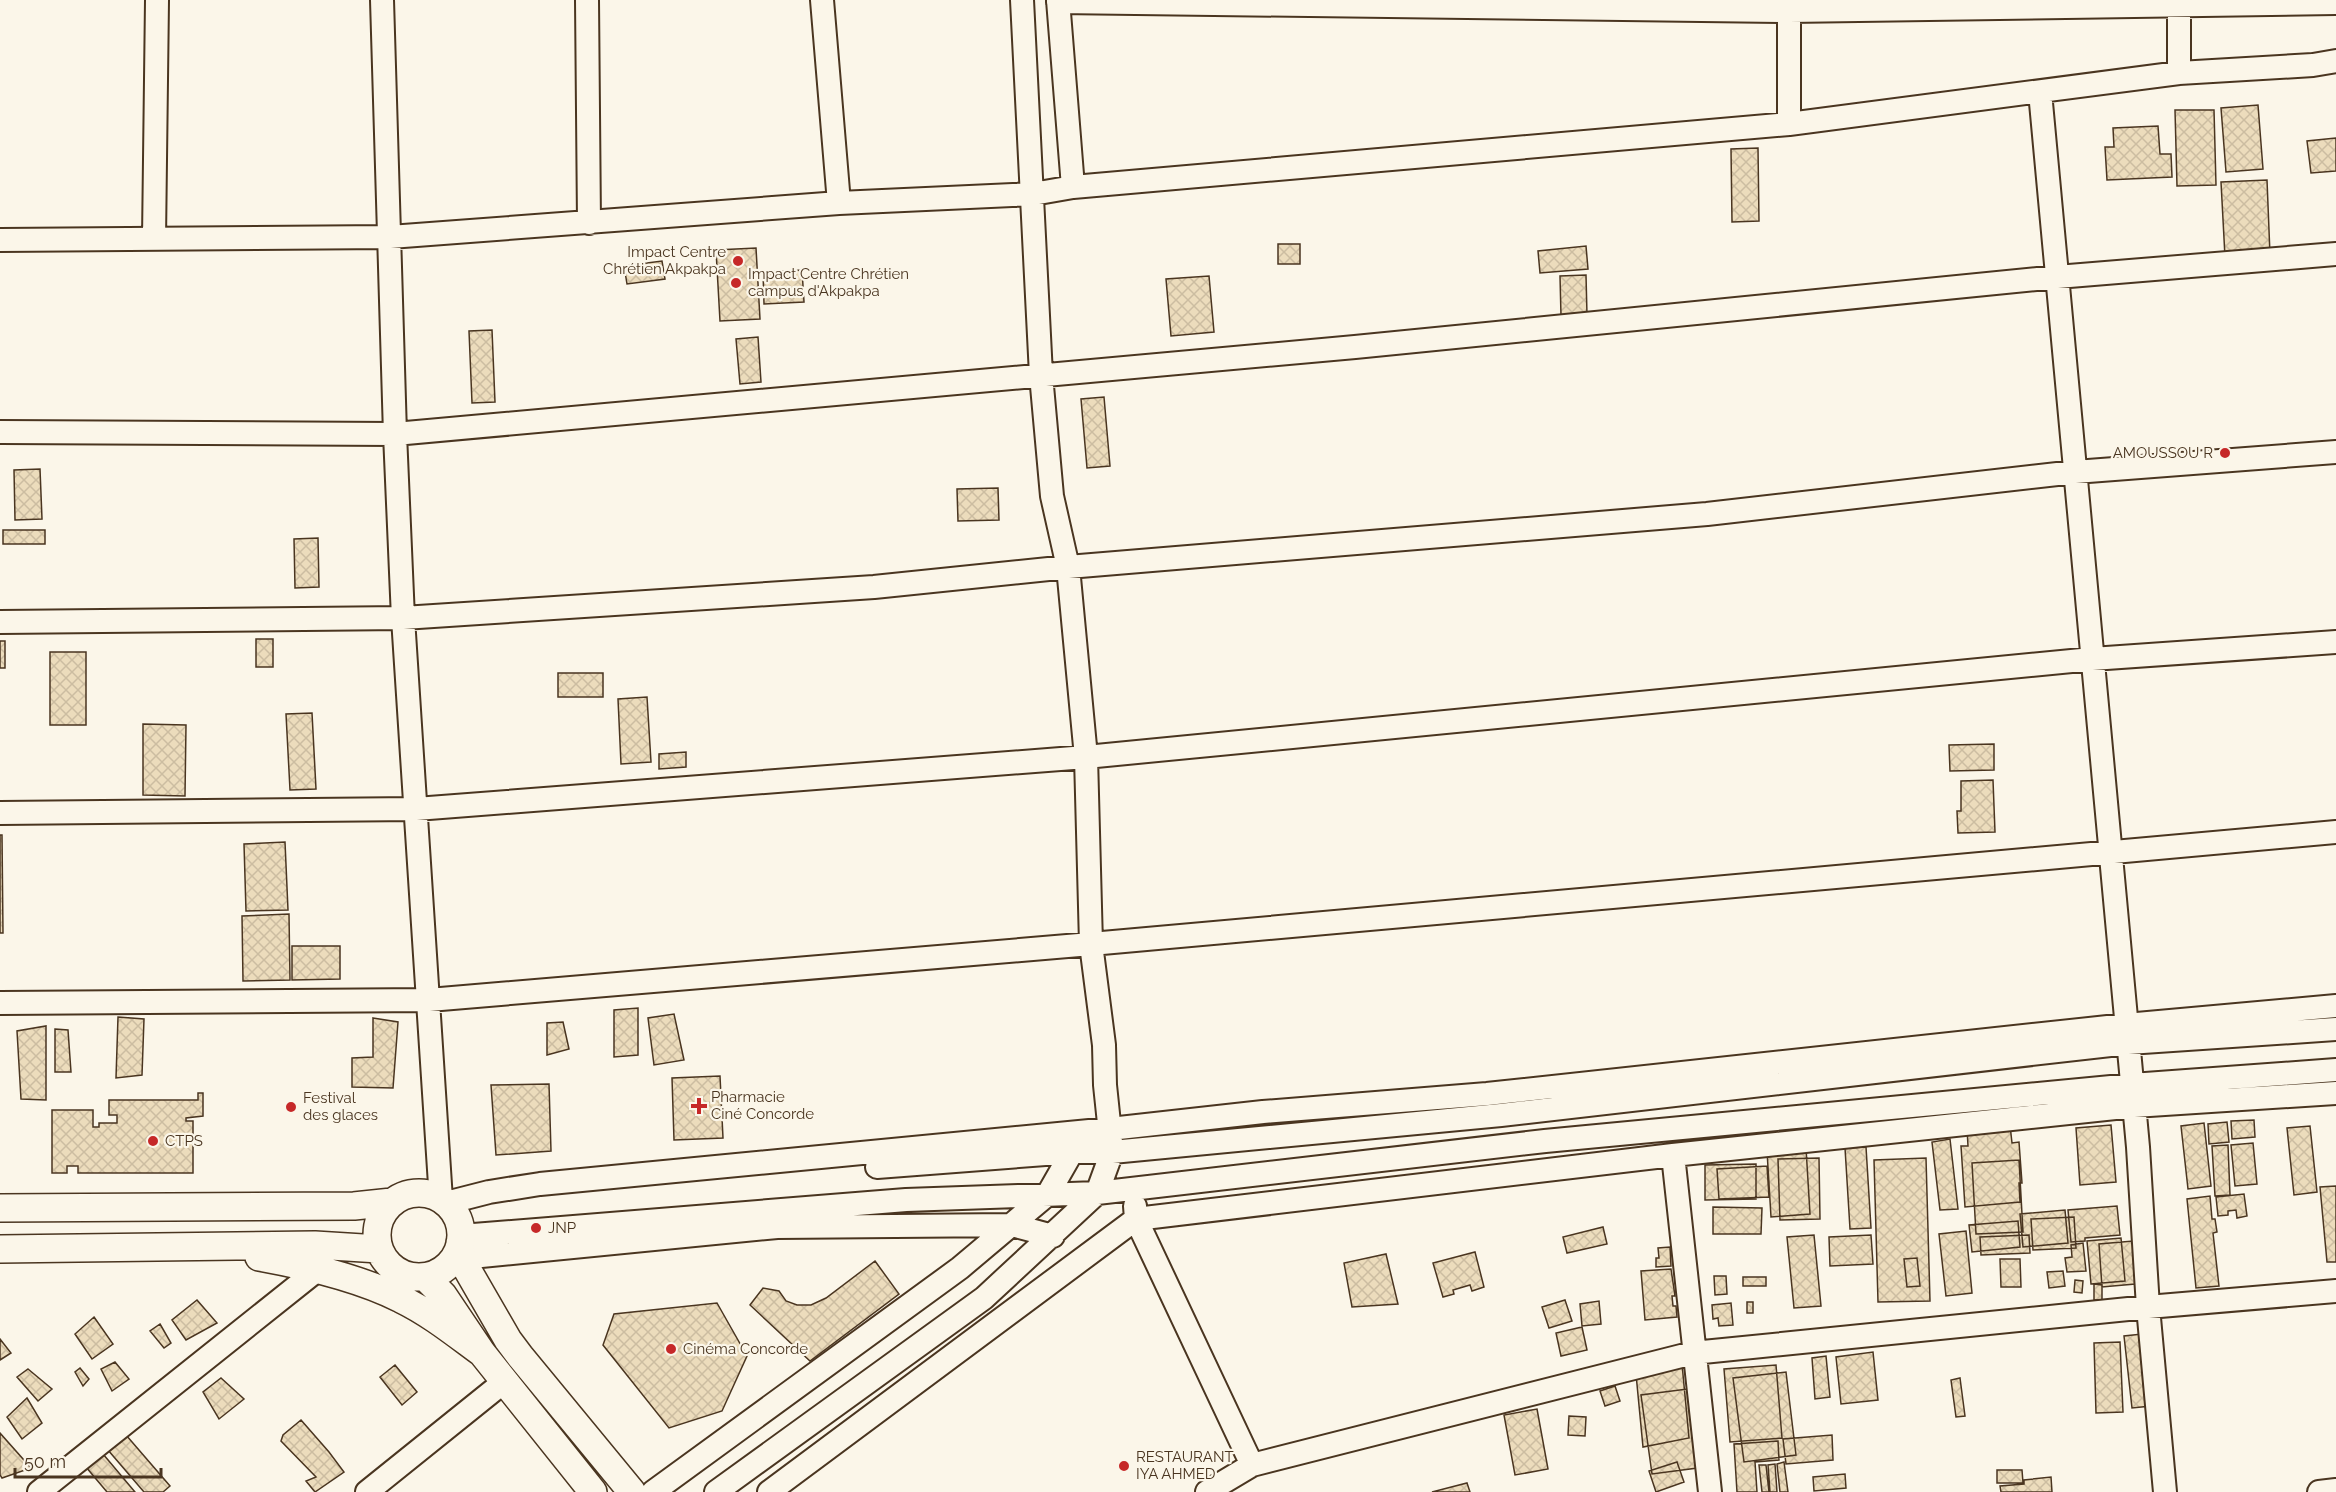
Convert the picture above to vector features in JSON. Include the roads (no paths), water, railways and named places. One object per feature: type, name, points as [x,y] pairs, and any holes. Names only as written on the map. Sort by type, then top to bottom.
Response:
[{"type":"main road","points":[[593,1492],[482,1353],[443,1295],[426,1278],[406,1275],[394,1269],[385,1260],[379,1249],[377,1235],[379,1222],[385,1209],[392,1202],[416,1193],[426,1194],[454,1225],[508,1340],[632,1492]]},
{"type":"main road","points":[[0,1208],[354,1206],[392,1202]]},
{"type":"main road","points":[[419,1277],[437,1273],[454,1257],[454,1225]]},
{"type":"main road","points":[[6,1254],[315,1245],[379,1249]]},
{"type":"main road","points":[[184,1248],[233,1252],[284,1262],[352,1280],[401,1298],[482,1353]]},
{"type":"street","points":[[154,239],[157,0]]},
{"type":"street","points":[[382,0],[403,618],[429,1000],[454,1225]]},
{"type":"street","points":[[587,0],[589,223]]},
{"type":"street","points":[[822,0],[839,203]]},
{"type":"street","points":[[716,1492],[984,1298],[1097,1193],[1112,1152],[1105,1085],[1104,1045],[1091,944],[1086,757],[1068,567],[1052,496],[1041,375],[1022,0]]},
{"type":"street","points":[[1073,187],[1058,1],[1789,5],[2336,3]]},
{"type":"street","points":[[2180,3],[2180,73]]},
{"type":"street","points":[[1789,5],[1789,124]]},
{"type":"street","points":[[0,240],[390,237],[839,203],[1033,194],[1073,187],[1789,124],[2180,73],[2313,65],[2336,61]]},
{"type":"street","points":[[2040,92],[2133,1096],[2148,1307],[2165,1492]]},
{"type":"street","points":[[0,432],[395,434],[1367,346],[2057,276],[2336,254]]},
{"type":"street","points":[[0,622],[403,618],[874,587],[1068,567],[1707,514],[2075,472],[2336,452]]},
{"type":"street","points":[[0,813],[416,809],[1086,757],[2092,659],[2336,642]]},
{"type":"street","points":[[0,1003],[429,1000],[1091,944],[2110,850],[2336,832]]},
{"type":"street","points":[[454,1225],[563,1197],[785,1174],[1072,1152],[1112,1152],[1501,1115],[2336,1006]]},
{"type":"street","points":[[454,1225],[489,1192],[540,1184],[1263,1112],[1487,1094],[2127,1034],[2336,1029]]},
{"type":"street","points":[[768,1492],[1136,1219],[1673,1155],[2336,1070]]},
{"type":"street","points":[[454,1225],[906,1200],[1097,1193],[1545,1141],[2133,1096],[2336,1093]]},
{"type":"street","points":[[653,1492],[960,1268],[1048,1194],[1072,1152]]},
{"type":"street","points":[[1673,1155],[1710,1492]]},
{"type":"street","points":[[1133,1190],[1136,1219],[1252,1466]]},
{"type":"street","points":[[454,1225],[777,1227],[1012,1225],[1053,1236]]},
{"type":"street","points":[[39,1492],[316,1271]]},
{"type":"street","points":[[1207,1492],[1252,1466],[1693,1353],[2148,1307],[2336,1291]]},
{"type":"street","points":[[367,1492],[505,1381]]},
{"type":"street","points":[[2319,1492],[2336,1490]]},
{"type":"place","name":"Impact Centre Chrétien Akpakpa","points":[[738,261]]},
{"type":"place","name":"Impact Centre Chrétien campus d'Akpakpa","points":[[736,283]]},
{"type":"place","name":"AMOUSSOU R","points":[[2225,453]]},
{"type":"place","name":"Pharmacie Ciné Concorde","points":[[699,1106]]},
{"type":"place","name":"Festival des glaces","points":[[291,1107]]},
{"type":"place","name":"CTPS","points":[[153,1141]]},
{"type":"place","name":"JNP","points":[[536,1228]]},
{"type":"place","name":"Cinéma Concorde","points":[[671,1349]]},
{"type":"place","name":"RESTAURANT IYA AHMED","points":[[1124,1466]]}]
